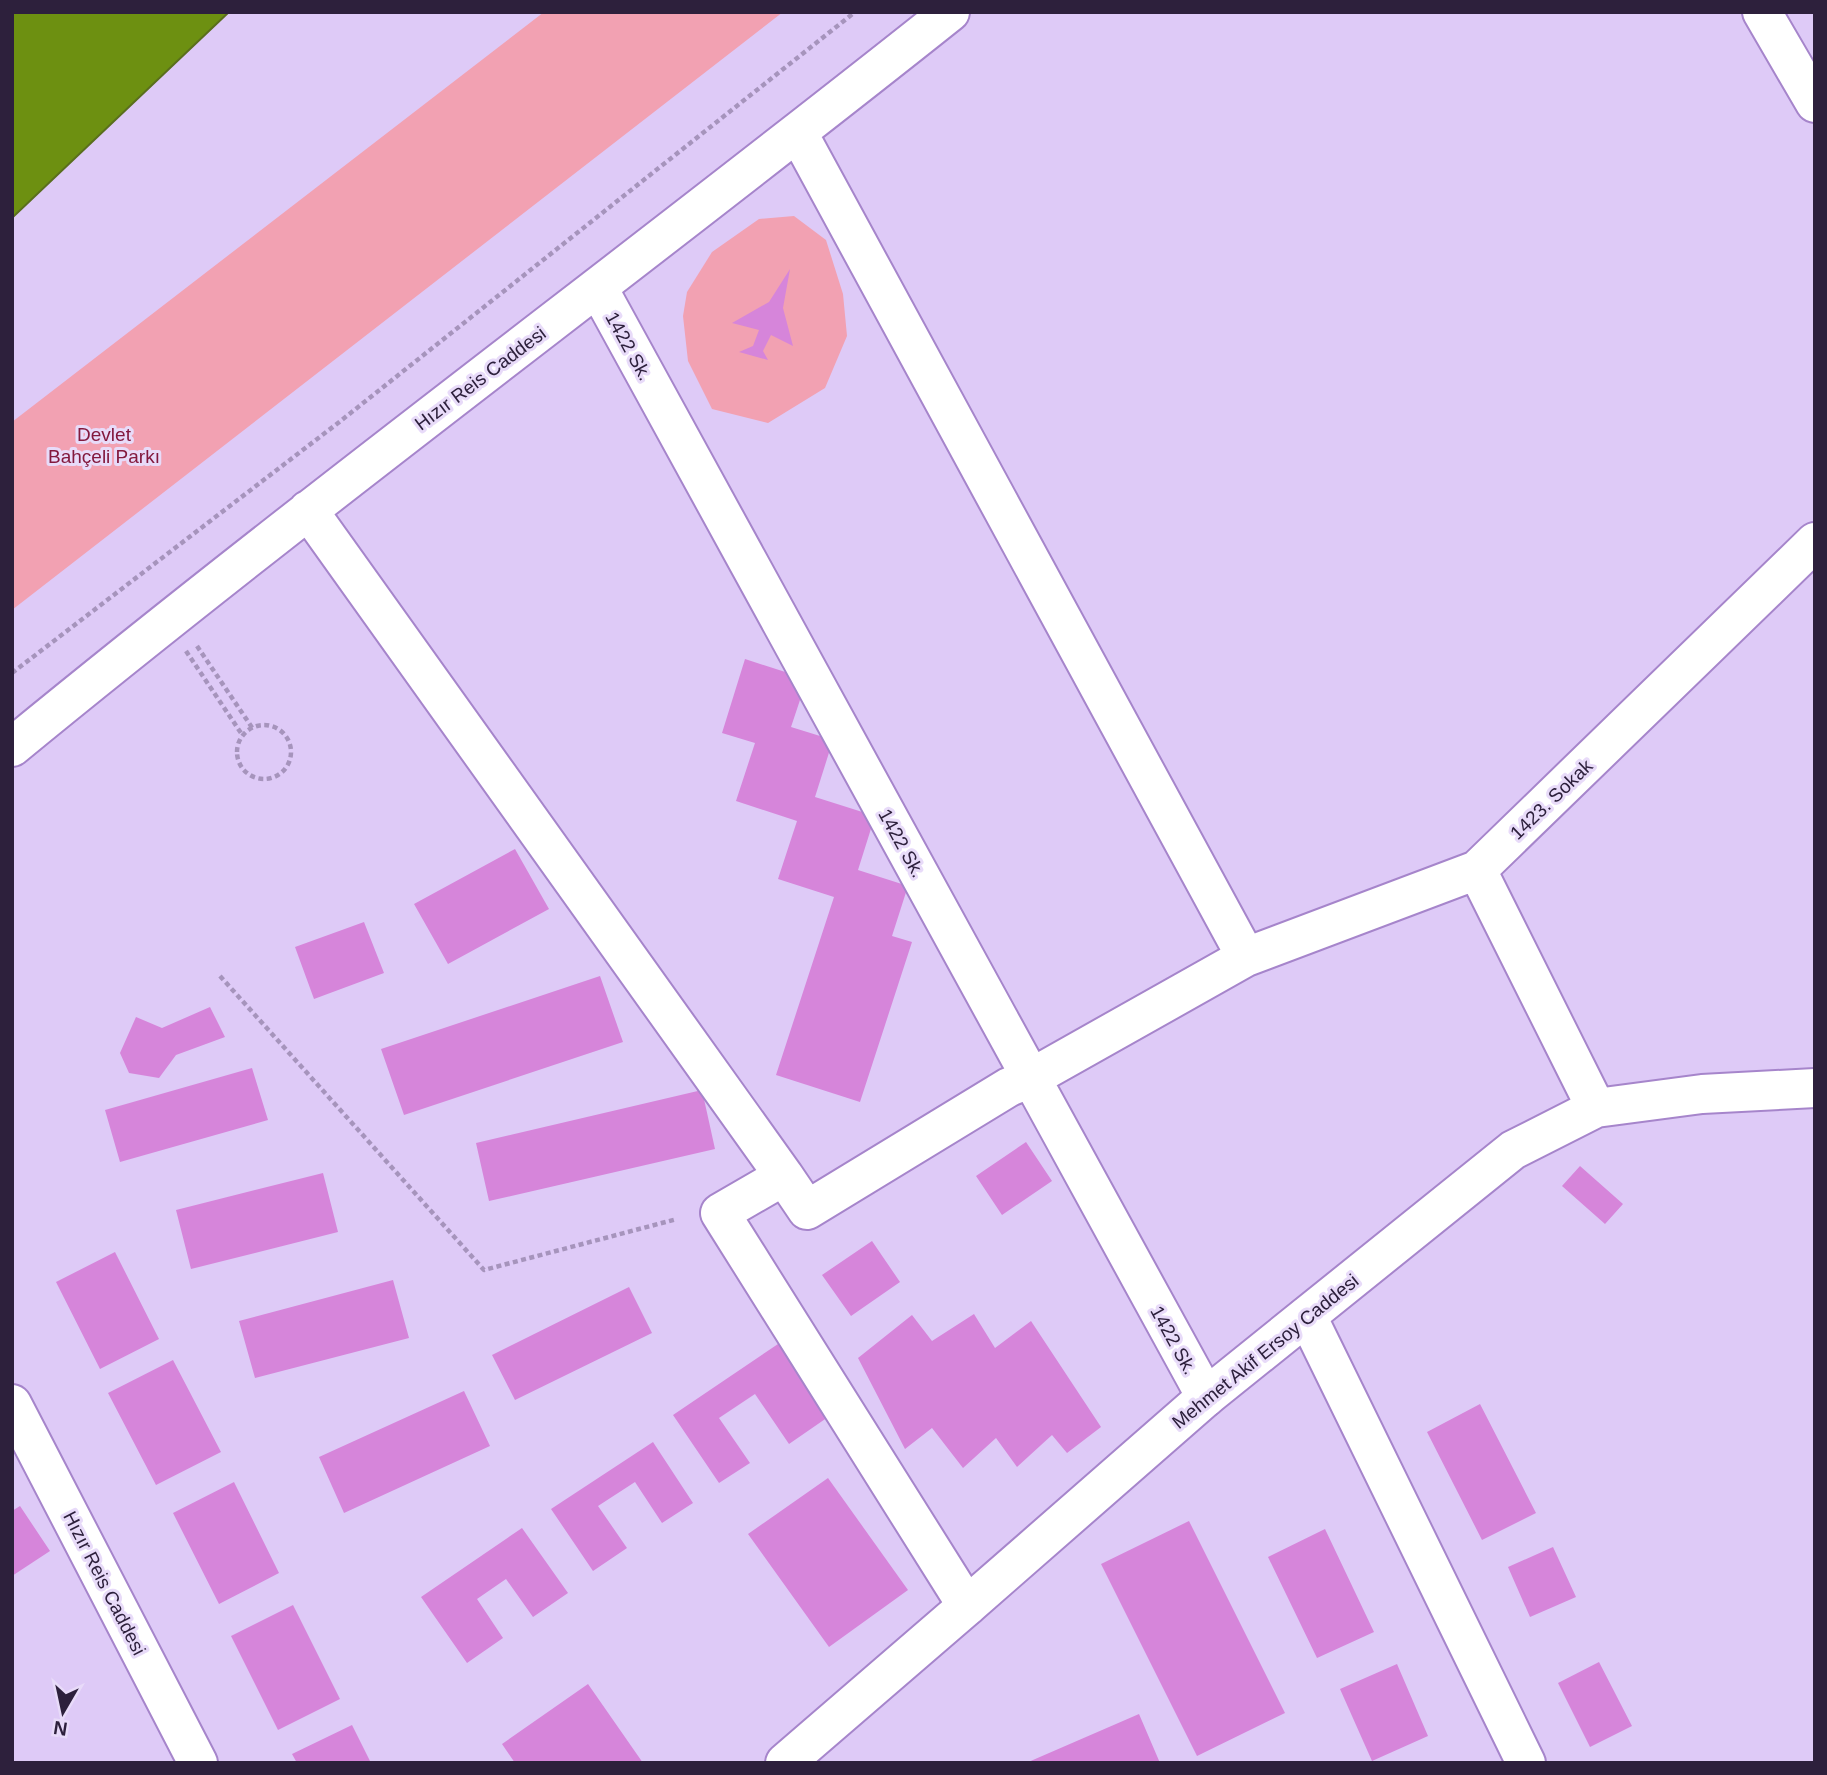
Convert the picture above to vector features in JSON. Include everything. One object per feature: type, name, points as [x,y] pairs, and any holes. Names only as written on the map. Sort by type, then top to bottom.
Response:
[{"type":"street","name":"Hızır Reis Caddesi","points":[[12,747],[307,510],[598,288],[950,12]]},
{"type":"street","points":[[1762,12],[1815,103]]},
{"type":"street","points":[[798,133],[1246,957]]},
{"type":"street","name":"1422 Sk.","points":[[598,288],[1206,1397]]},
{"type":"street","points":[[307,510],[807,1210],[1009,1087],[1031,1078],[1246,957],[1477,870],[1596,1108]]},
{"type":"street","name":"1423. Sokak","points":[[1477,870],[1815,542]]},
{"type":"street","name":"Mehmet Akif Ersoy Caddesi","points":[[785,1763],[1206,1397],[1513,1150],[1596,1108],[1702,1094],[1815,1088]]},
{"type":"street","points":[[784,1177],[720,1213],[967,1606]]},
{"type":"street","points":[[1307,1316],[1526,1763]]},
{"type":"street","name":"Hızır Reis Caddesi","points":[[12,1404],[198,1763]]},
{"type":"path","points":[[12,673],[338,422],[855,12]]},
{"type":"path","points":[[195,644],[253,729]]},
{"type":"path","points":[[186,650],[243,736]]},
{"type":"path","points":[[259,725],[276,727],[291,747],[289,764],[284,771],[267,779],[258,779],[242,769],[237,751],[243,736],[259,725]]},
{"type":"path","points":[[220,976],[484,1270],[677,1219]]},
{"type":"green space","name":"Devlet Bahçeli Parkı","points":[[544,12],[783,12],[12,610],[12,422]]},
{"type":"green space","points":[[794,216],[826,240],[843,294],[847,336],[825,388],[768,423],[712,409],[688,361],[683,316],[687,292],[712,252],[759,219]]},
{"type":"shaded area","points":[[12,12],[229,12],[12,218]]},
{"type":"building","points":[[790,269],[783,308],[793,346],[771,335],[763,351],[768,360],[739,352],[753,346],[759,330],[732,323],[769,302]]},
{"type":"building","points":[[745,659],[807,679],[791,727],[833,740],[815,797],[875,816],[858,870],[908,886],[892,936],[912,942],[860,1102],[776,1075],[834,897],[778,879],[797,821],[736,801],[755,743],[722,733]]},
{"type":"building","points":[[515,849],[549,909],[448,964],[414,904]]},
{"type":"building","points":[[364,922],[384,973],[314,999],[295,947]]},
{"type":"building","points":[[600,976],[623,1042],[404,1115],[381,1049]]},
{"type":"building","points":[[210,1007],[225,1037],[176,1055],[159,1078],[129,1073],[120,1053],[136,1017],[162,1028]]},
{"type":"building","points":[[252,1068],[268,1120],[120,1162],[105,1110]]},
{"type":"building","points":[[702,1090],[715,1149],[489,1201],[476,1143]]},
{"type":"building","points":[[1026,1142],[1052,1181],[1002,1215],[976,1176]]},
{"type":"building","points":[[1580,1166],[1623,1204],[1605,1224],[1562,1186]]},
{"type":"building","points":[[323,1173],[338,1232],[191,1269],[176,1210]]},
{"type":"building","points":[[872,1241],[900,1282],[851,1316],[822,1275]]},
{"type":"building","points":[[115,1252],[159,1339],[100,1369],[56,1282]]},
{"type":"building","points":[[393,1280],[409,1338],[255,1378],[239,1321]]},
{"type":"building","points":[[629,1287],[652,1333],[515,1400],[492,1355]]},
{"type":"building","points":[[974,1314],[995,1348],[1031,1321],[1101,1427],[1067,1453],[1052,1435],[1017,1467],[996,1438],[963,1468],[932,1428],[905,1449],[858,1358],[912,1315],[932,1341]]},
{"type":"building","points":[[781,1342],[831,1415],[789,1444],[755,1394],[719,1418],[750,1463],[719,1483],[673,1415]]},
{"type":"building","points":[[173,1360],[221,1452],[156,1485],[108,1393]]},
{"type":"building","points":[[464,1391],[490,1446],[344,1513],[319,1457]]},
{"type":"building","points":[[1480,1404],[1536,1513],[1482,1540],[1427,1432]]},
{"type":"building","points":[[653,1442],[693,1503],[662,1523],[635,1482],[598,1506],[627,1548],[593,1571],[551,1509]]},
{"type":"building","points":[[828,1478],[908,1590],[829,1647],[748,1534]]},
{"type":"building","points":[[234,1482],[279,1573],[219,1604],[173,1513]]},
{"type":"building","points":[[20,1506],[50,1551],[12,1576],[12,1511]]},
{"type":"building","points":[[1189,1521],[1285,1713],[1197,1756],[1101,1564]]},
{"type":"building","points":[[522,1528],[568,1593],[533,1617],[506,1579],[477,1599],[503,1638],[467,1663],[421,1597]]},
{"type":"building","points":[[1325,1529],[1374,1632],[1317,1658],[1268,1557]]},
{"type":"building","points":[[1553,1547],[1576,1597],[1530,1617],[1508,1567]]},
{"type":"building","points":[[293,1605],[340,1699],[278,1730],[231,1636]]},
{"type":"building","points":[[1599,1662],[1632,1726],[1590,1747],[1558,1683]]},
{"type":"building","points":[[1397,1664],[1428,1736],[1372,1761],[1340,1689]]},
{"type":"building","points":[[588,1684],[643,1763],[515,1763],[502,1744]]},
{"type":"building","points":[[1139,1714],[1160,1763],[1026,1763]]},
{"type":"building","points":[[352,1725],[371,1763],[297,1763],[292,1754]]}]
